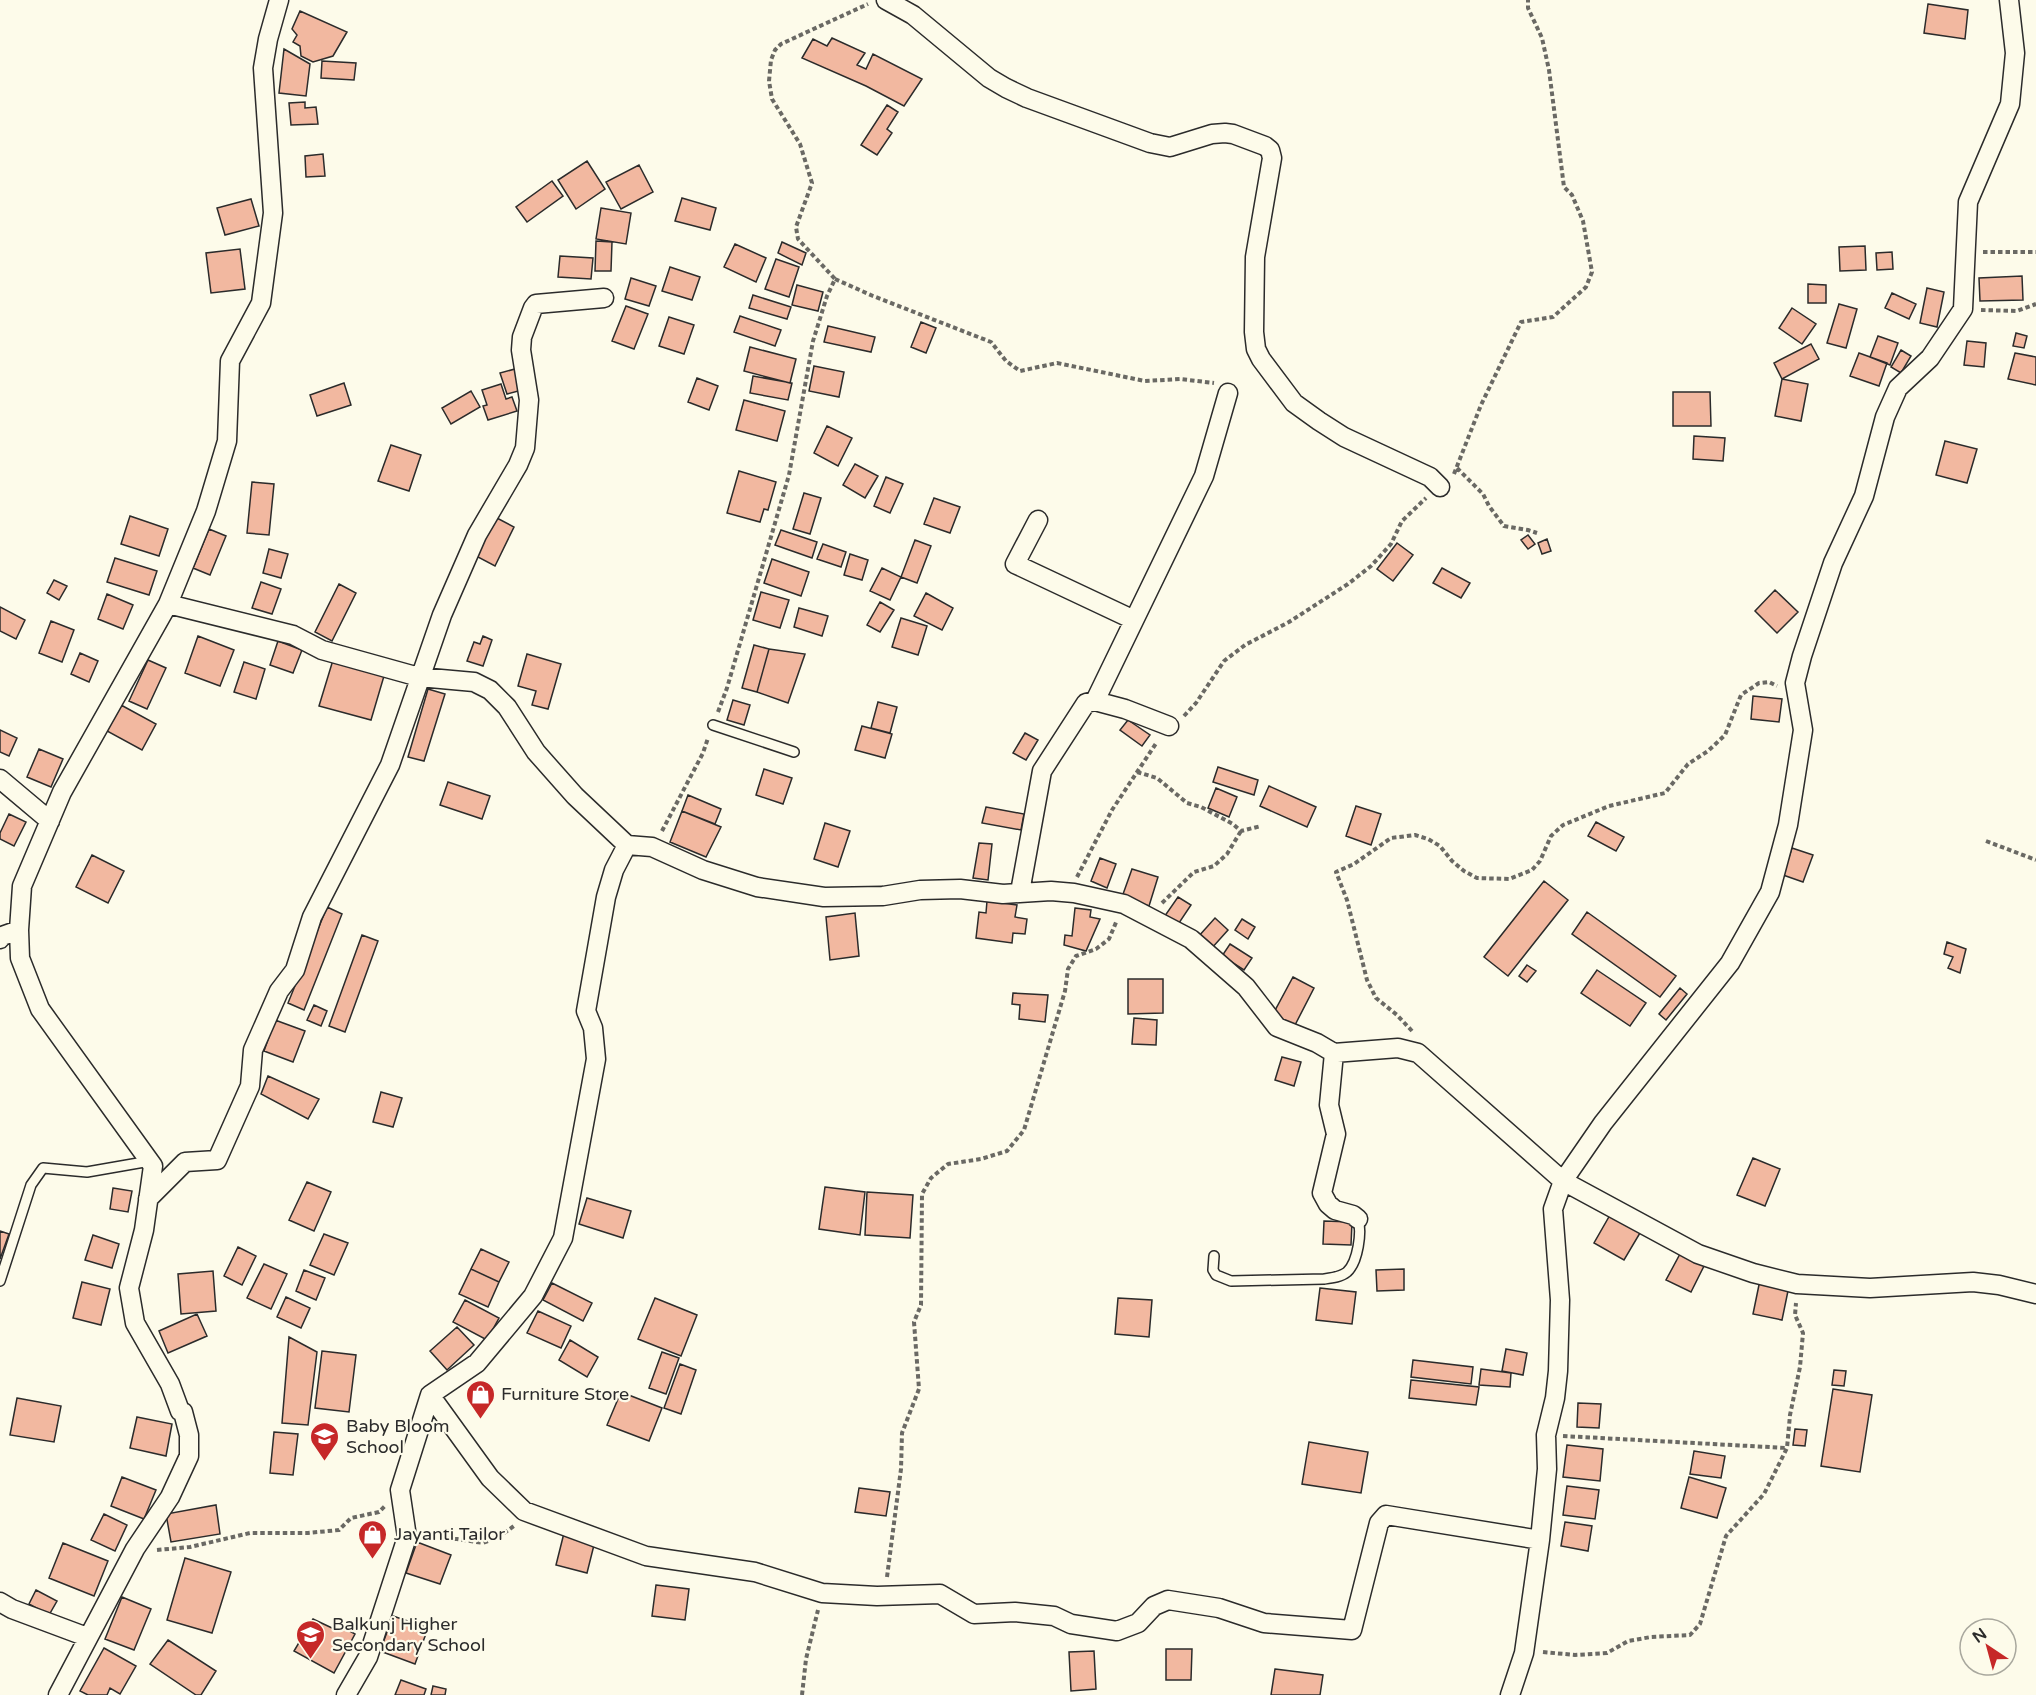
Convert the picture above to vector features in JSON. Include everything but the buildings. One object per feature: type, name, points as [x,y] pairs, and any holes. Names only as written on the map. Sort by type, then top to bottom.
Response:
[{"type":"street","points":[[58,1695],[135,1549],[170,1497],[189,1456],[189,1435],[183,1412],[180,1411],[170,1384],[135,1323],[129,1288],[144,1230],[153,1166],[40,1009],[20,958],[22,886],[62,792],[168,604],[206,511],[227,441],[230,361],[261,303],[273,213],[264,68],[268,39],[279,0]]},
{"type":"street","points":[[886,0],[913,15],[989,78],[1027,98],[1150,143],[1170,147],[1212,134],[1225,133],[1254,142],[1270,150],[1272,158],[1255,257],[1254,332],[1256,349],[1261,359],[1294,403],[1344,436],[1430,477],[1440,487]]},
{"type":"street","points":[[1510,1695],[1524,1653],[1540,1540],[1547,1469],[1546,1435],[1555,1398],[1558,1371],[1560,1300],[1553,1209],[1563,1181],[1603,1123],[1730,963],[1770,892],[1788,825],[1803,730],[1796,683],[1802,656],[1833,563],[1864,496],[1885,417],[1898,388],[1930,358],[1963,309],[1968,202],[2010,104],[2015,53],[2009,0]]},
{"type":"street","points":[[148,1199],[185,1162],[217,1160],[250,1086],[253,1050],[279,991],[295,970],[312,917],[390,765],[442,615],[477,536],[518,465],[525,448],[529,400],[521,350],[522,337],[533,308],[537,304],[604,298]]},
{"type":"street","points":[[1095,701],[1204,476],[1228,393]]},
{"type":"street","points":[[1038,520],[1016,564],[1134,620]]},
{"type":"street","points":[[168,604],[293,634],[322,650],[419,677],[474,682],[490,690],[507,707],[536,752],[575,796],[627,845],[652,847],[703,870],[757,887],[824,897],[883,896],[920,890],[960,888],[1003,894],[1051,891],[1074,893],[1124,904],[1191,939],[1246,987],[1277,1028],[1317,1043],[1334,1053],[1398,1048],[1418,1053],[1563,1181],[1698,1254],[1753,1273],[1797,1284],[1870,1288],[1973,1282],[1999,1285],[2036,1294]]},
{"type":"street","points":[[1020,892],[1042,771],[1086,704],[1095,701],[1125,709],[1169,726]]},
{"type":"street","points":[[0,779],[50,821]]},
{"type":"street","points":[[346,1695],[368,1657],[407,1537],[400,1490],[430,1395],[477,1363],[533,1296],[563,1238],[596,1059],[593,1028],[586,1011],[606,897],[614,870],[627,845]]},
{"type":"street","points":[[0,939],[2,936],[19,930]]},
{"type":"street","points":[[1334,1053],[1329,1105],[1336,1134],[1322,1193],[1328,1204],[1335,1210],[1353,1215],[1358,1219]]},
{"type":"street","points":[[430,1395],[490,1478],[524,1511],[646,1556],[755,1572],[822,1593],[877,1596],[940,1594],[974,1614],[1015,1612],[1054,1616],[1071,1624],[1117,1631],[1138,1623],[1154,1606],[1168,1600],[1219,1608],[1264,1623],[1353,1630],[1379,1523],[1386,1515],[1540,1540]]},
{"type":"street","points":[[0,1602],[12,1609],[87,1637]]},
{"type":"lane","points":[[713,725],[794,752]]},
{"type":"lane","points":[[0,1281],[31,1185],[43,1168],[87,1172],[150,1161]]},
{"type":"lane","points":[[1214,1256],[1216,1275],[1232,1281],[1324,1279],[1338,1276],[1347,1272],[1356,1256],[1360,1227],[1358,1219]]},
{"type":"path","points":[[874,0],[855,12],[781,44],[775,50],[771,60],[769,81],[772,99],[801,144],[812,183],[796,227],[798,239],[835,279],[991,342],[1006,361],[1020,371],[1057,363],[1144,381],[1180,380],[1218,383],[1228,393]]},
{"type":"path","points":[[1074,893],[1078,874],[1112,810],[1169,726],[1184,716],[1196,703],[1224,661],[1245,645],[1289,622],[1348,584],[1371,566],[1391,544],[1402,521],[1453,476],[1481,405],[1521,322],[1553,316],[1586,287],[1592,272],[1583,221],[1572,195],[1564,187],[1549,70],[1542,38],[1528,8],[1528,0]]},
{"type":"path","points":[[1965,251],[2036,252]]},
{"type":"path","points":[[652,847],[703,753],[727,688],[789,475],[813,341],[827,296],[835,279]]},
{"type":"path","points":[[1963,309],[2017,311],[2036,304]]},
{"type":"path","points":[[1457,468],[1483,494],[1504,526],[1537,533]]},
{"type":"path","points":[[1418,1053],[1413,1032],[1376,998],[1367,980],[1347,900],[1336,872],[1354,864],[1391,838],[1415,835],[1440,846],[1452,861],[1477,878],[1509,879],[1532,870],[1540,861],[1551,836],[1563,825],[1609,806],[1665,792],[1688,764],[1708,751],[1725,735],[1741,694],[1759,683],[1769,682],[1781,687],[1796,683]]},
{"type":"path","points":[[1137,772],[1157,778],[1187,803],[1233,824],[1241,831]]},
{"type":"path","points":[[1147,916],[1194,872],[1214,866],[1227,854],[1241,831],[1261,826]]},
{"type":"path","points":[[1986,841],[2036,860]]},
{"type":"path","points":[[877,1596],[886,1582],[901,1469],[902,1432],[919,1389],[914,1322],[921,1305],[922,1194],[931,1178],[948,1164],[981,1159],[1007,1151],[1024,1130],[1065,991],[1068,969],[1076,956],[1096,949],[1109,939],[1124,904]]},
{"type":"path","points":[[1524,1653],[1552,1652],[1575,1655],[1607,1653],[1628,1641],[1690,1635],[1700,1624],[1726,1536],[1764,1494],[1787,1448],[1803,1333],[1795,1315],[1797,1284]]},
{"type":"path","points":[[1546,1435],[1787,1448]]},
{"type":"path","points":[[135,1549],[190,1547],[250,1533],[308,1533],[339,1530],[351,1518],[379,1512],[400,1490]]},
{"type":"path","points":[[407,1537],[457,1539],[483,1543],[500,1536],[513,1527],[524,1511]]},
{"type":"path","points":[[802,1695],[806,1659],[822,1593]]},
{"type":"place","name":"Furniture Store","points":[[480,1420]]},
{"type":"place","name":"Baby Bloom School","points":[[325,1462]]},
{"type":"place","name":"Jayanti Tailor","points":[[373,1560]]},
{"type":"place","name":"Balkunj Higher Secondary School","points":[[311,1660]]}]
